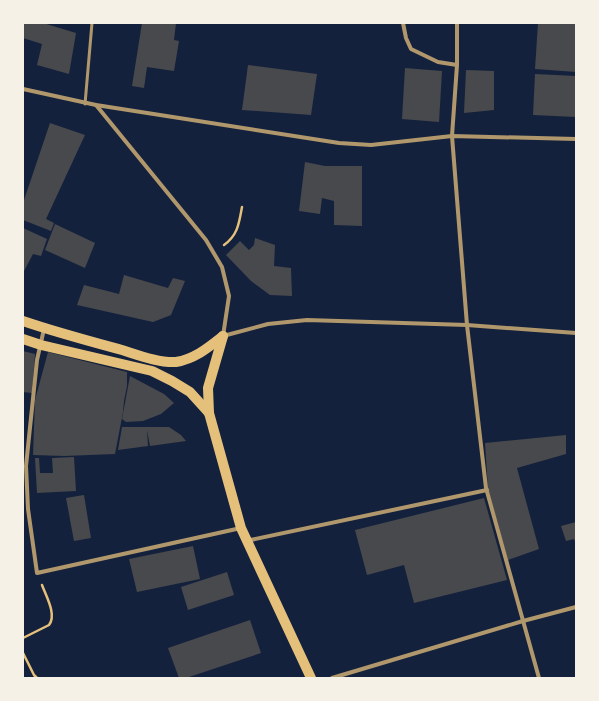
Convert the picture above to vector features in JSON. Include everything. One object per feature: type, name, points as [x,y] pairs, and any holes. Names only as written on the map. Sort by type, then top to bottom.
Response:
[{"type":"main road","points":[[23,320],[44,328],[154,359],[175,362],[191,358],[205,350],[223,336]]},
{"type":"main road","points":[[223,336],[208,388],[209,413],[246,541],[311,678]]},
{"type":"main road","points":[[23,339],[41,345],[152,371],[190,392],[209,413]]},
{"type":"main road","points":[[152,371],[154,359]]},
{"type":"street","points":[[404,23],[406,38],[411,49],[438,62],[457,65]]},
{"type":"street","points":[[457,23],[457,65],[452,136],[467,325],[487,490],[539,678]]},
{"type":"street","points":[[23,89],[85,104],[338,143],[371,145],[452,136],[576,139]]},
{"type":"street","points":[[96,105],[206,240],[222,267],[229,296],[223,336],[268,324],[307,320],[467,325],[576,333]]},
{"type":"street","points":[[44,328],[37,360],[25,466],[28,509],[37,573],[241,528]]},
{"type":"street","points":[[246,541],[487,490]]},
{"type":"street","points":[[332,678],[522,621],[576,607]]},
{"type":"lane","points":[[85,104],[92,23]]},
{"type":"path","points":[[222,246],[231,240],[238,228],[242,207]]},
{"type":"path","points":[[23,638],[49,625],[52,621],[52,615],[37,573]]},
{"type":"path","points":[[23,653],[36,678]]},
{"type":"building","points":[[23,23],[43,23],[76,33],[69,74],[37,65],[42,44],[23,38]]},
{"type":"building","points":[[142,23],[176,23],[174,40],[179,41],[174,71],[147,67],[144,88],[132,86]]},
{"type":"building","points":[[538,23],[576,23],[576,72],[535,69]]},
{"type":"building","points":[[248,65],[317,74],[311,115],[242,110]]},
{"type":"building","points":[[405,68],[442,71],[439,122],[402,119]]},
{"type":"building","points":[[466,70],[494,71],[494,110],[464,113]]},
{"type":"building","points":[[535,74],[576,76],[576,117],[533,115]]},
{"type":"building","points":[[50,123],[85,135],[46,219],[54,223],[51,231],[23,220],[23,203]]},
{"type":"building","points":[[305,162],[325,166],[362,166],[362,226],[334,225],[334,201],[322,198],[320,214],[299,211]]},
{"type":"building","points":[[55,224],[95,243],[85,268],[45,250]]},
{"type":"building","points":[[23,228],[47,239],[41,256],[33,254],[23,273]]},
{"type":"building","points":[[255,238],[275,245],[274,266],[291,268],[292,296],[270,295],[251,281],[226,255],[240,241],[249,250],[254,245]]},
{"type":"building","points":[[124,275],[168,288],[173,278],[185,281],[171,315],[153,322],[77,305],[84,285],[119,294]]},
{"type":"building","points":[[23,351],[35,354],[32,393],[23,392]]},
{"type":"building","points":[[48,352],[127,372],[127,386],[115,454],[64,456],[33,455],[35,400]]},
{"type":"building","points":[[130,376],[164,394],[174,403],[161,414],[143,421],[126,422],[122,419]]},
{"type":"building","points":[[122,427],[169,427],[181,435],[186,441],[150,446],[147,430],[148,446],[118,450]]},
{"type":"building","points":[[566,435],[566,454],[517,468],[539,549],[508,560],[488,489],[485,443]]},
{"type":"building","points":[[74,457],[76,491],[37,493],[35,458],[39,458],[40,473],[53,473],[52,458]]},
{"type":"building","points":[[84,495],[91,538],[74,541],[66,498]]},
{"type":"building","points":[[484,498],[507,580],[414,603],[404,565],[367,575],[355,530]]},
{"type":"building","points":[[576,522],[576,544],[574,539],[566,541],[561,526]]},
{"type":"building","points":[[193,546],[200,579],[137,592],[129,559]]},
{"type":"building","points":[[227,572],[234,595],[188,610],[181,587]]},
{"type":"building","points":[[250,620],[261,653],[186,678],[179,678],[168,648]]}]
